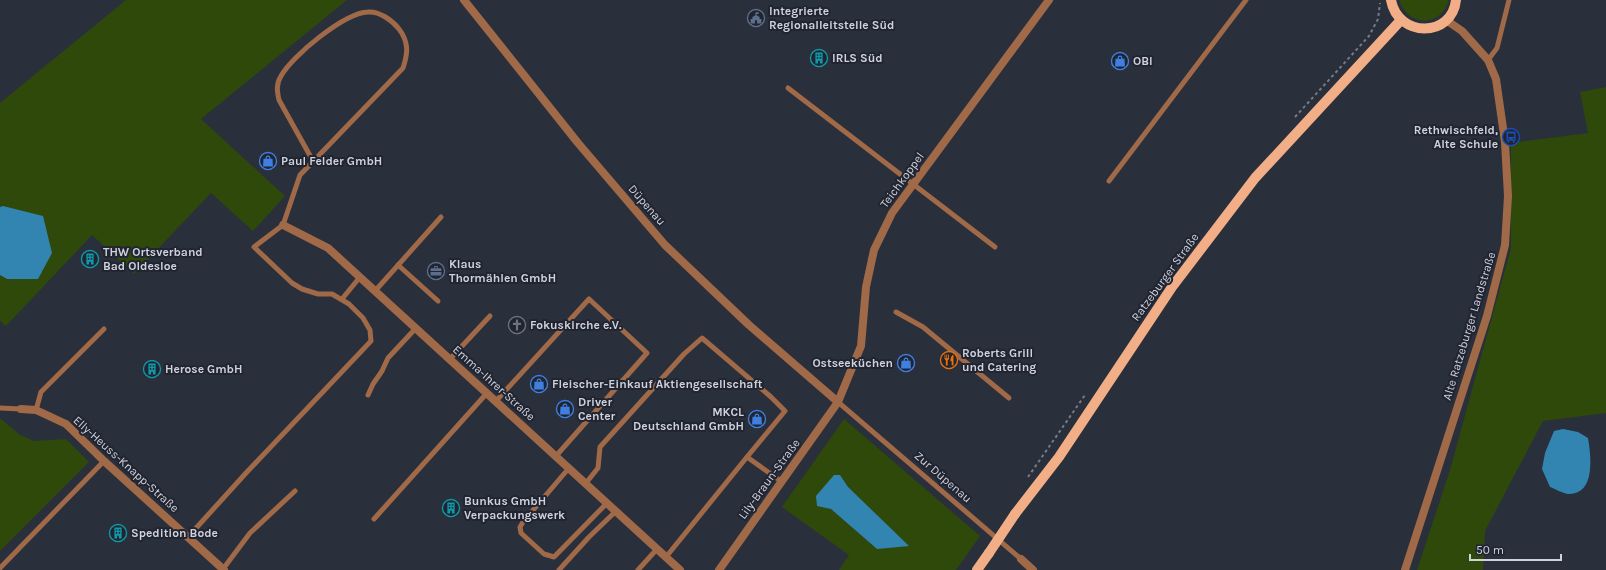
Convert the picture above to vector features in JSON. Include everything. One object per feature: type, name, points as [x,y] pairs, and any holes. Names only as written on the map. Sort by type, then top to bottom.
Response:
[{"type":"main road","points":[[1391,0],[1394,11],[1401,20],[1409,26],[1418,29],[1433,28],[1446,20],[1453,12],[1456,0]]},
{"type":"main road","name":"Ratzeburger Straße","points":[[977,570],[1015,514],[1058,457],[1172,287],[1255,178],[1401,20]]},
{"type":"street","name":"Düpenau","points":[[464,0],[578,143],[665,245],[749,325],[838,402]]},
{"type":"street","name":"Teichkoppel","points":[[838,402],[861,346],[866,288],[874,250],[892,213],[1049,0]]},
{"type":"street","name":"Alte Ratzeburger Landstraße","points":[[1405,570],[1487,316],[1505,245],[1508,196],[1505,142],[1496,79],[1488,60],[1462,31],[1446,20]]},
{"type":"street","name":"Emma-Ihrer-Straße","points":[[283,225],[328,248],[680,570]]},
{"type":"street","name":"Lily-Braun-Straße","points":[[719,570],[838,402]]},
{"type":"street","name":"Elly-Heuss-Knapp-Straße","points":[[20,409],[36,410],[66,424],[104,461],[224,570]]},
{"type":"street","name":"Zur Düpenau","points":[[1021,559],[1033,570]]},
{"type":"lane","points":[[1109,181],[1246,0]]},
{"type":"lane","points":[[1488,60],[1497,48],[1509,0]]},
{"type":"lane","points":[[188,537],[370,340],[370,330],[363,318],[349,304],[332,294],[318,294],[302,289],[292,283],[254,247],[283,225],[300,175],[403,68],[407,56],[406,42],[396,25],[384,16],[369,12],[350,17],[309,46],[293,61],[281,76],[278,83],[278,100],[313,161]]},
{"type":"lane","points":[[788,88],[995,247]]},
{"type":"lane","points":[[375,291],[441,217]]},
{"type":"lane","points":[[398,265],[438,301]]},
{"type":"lane","points":[[342,299],[360,277]]},
{"type":"lane","points":[[496,401],[590,299],[647,353],[556,456]]},
{"type":"lane","points":[[896,312],[923,327],[1009,398]]},
{"type":"lane","points":[[450,359],[490,316]]},
{"type":"lane","points":[[368,395],[388,358],[416,328]]},
{"type":"lane","points":[[36,410],[42,392],[104,329]]},
{"type":"lane","points":[[586,483],[598,468],[600,447],[684,354],[702,338],[771,397],[784,411],[666,557]]},
{"type":"lane","points":[[374,519],[487,392]]},
{"type":"lane","name":"Zur Düpenau","points":[[838,402],[1021,559]]},
{"type":"lane","points":[[0,408],[20,409]]},
{"type":"lane","points":[[747,457],[782,482]]},
{"type":"lane","points":[[0,568],[104,461]]},
{"type":"lane","points":[[570,468],[523,522],[520,527],[521,533],[544,554],[554,557],[607,503]]},
{"type":"lane","points":[[224,570],[250,533],[295,491]]},
{"type":"lane","points":[[559,570],[616,510]]},
{"type":"lane","points":[[638,570],[657,549]]},
{"type":"green space","points":[[126,0],[347,0],[201,119],[285,196],[253,231],[211,193],[134,274],[92,235],[6,326],[0,321],[0,275],[7,279],[3,206],[0,207],[0,103]]},
{"type":"green space","points":[[1399,0],[1449,0],[1445,9],[1439,16],[1424,21],[1409,15],[1403,9]]},
{"type":"green space","points":[[1606,87],[1606,413],[1543,421],[1485,531],[1483,570],[1417,570],[1450,470],[1511,248],[1511,143],[1588,133],[1580,92]]},
{"type":"green space","points":[[0,418],[20,435],[34,441],[66,439],[89,462],[0,551]]},
{"type":"green space","points":[[844,419],[980,536],[956,570],[839,570],[849,555],[782,507]],"holes":[[[840,475],[848,487],[877,549],[831,509]]]},
{"type":"water","points":[[3,206],[43,216],[52,253],[38,279],[7,279],[0,275],[0,207]]},
{"type":"water","points":[[1563,429],[1578,432],[1588,438],[1590,473],[1583,488],[1577,493],[1568,494],[1550,487],[1542,469],[1545,453],[1554,431]]},
{"type":"water","points":[[834,475],[840,475],[848,487],[909,546],[877,549],[831,509],[817,506],[816,496]]},
{"type":"place","name":"Integrierte Regionalleitstelle Süd","points":[[756,18]]},
{"type":"place","name":"IRLS Süd","points":[[819,58]]},
{"type":"place","name":"OBI","points":[[1120,61]]},
{"type":"place","name":"Rethwischfeld, Alte Schule","points":[[1511,137]]},
{"type":"place","name":"Paul Felder GmbH","points":[[268,161]]},
{"type":"place","name":"THW Ortsverband Bad Oldesloe","points":[[90,259]]},
{"type":"place","name":"Klaus Thormählen GmbH","points":[[436,271]]},
{"type":"place","name":"Fokuskirche e.V.","points":[[517,325]]},
{"type":"place","name":"Roberts Grill und Catering","points":[[949,360]]},
{"type":"place","name":"Ostseeküchen","points":[[906,363]]},
{"type":"place","name":"Herose GmbH","points":[[152,369]]},
{"type":"place","name":"Fleischer-Einkauf Aktiengesellschaft","points":[[539,384]]},
{"type":"place","name":"Driver Center","points":[[565,409]]},
{"type":"place","name":"MKCL Deutschland GmbH","points":[[757,419]]},
{"type":"place","name":"Bunkus GmbH Verpackungswerk","points":[[451,508]]},
{"type":"place","name":"Spedition Bode","points":[[118,533]]}]
